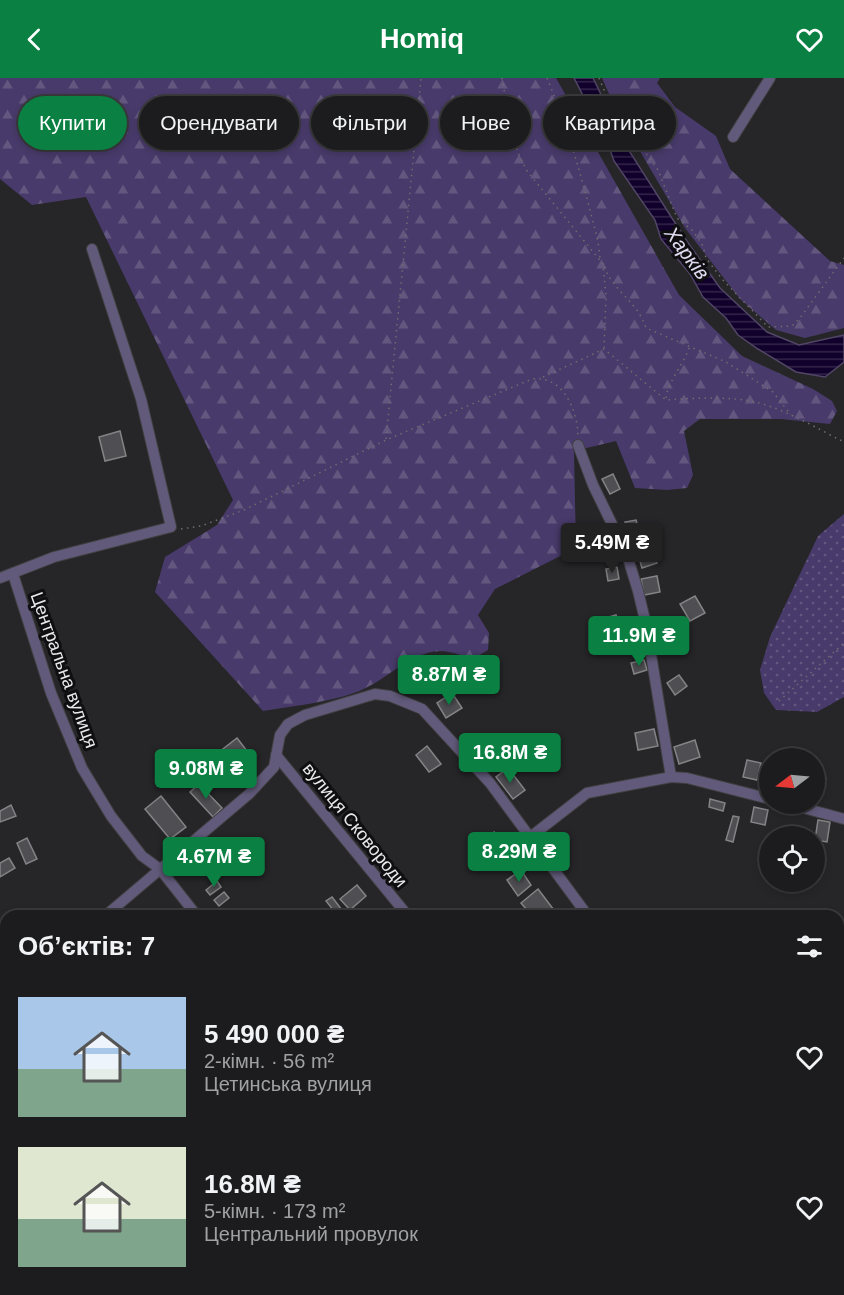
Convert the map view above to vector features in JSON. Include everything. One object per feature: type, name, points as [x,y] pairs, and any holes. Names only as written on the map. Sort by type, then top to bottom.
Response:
[{"type":"street","points":[[733,137],[770,78]]},
{"type":"street","points":[[0,578],[54,557],[171,527],[141,399],[92,249]]},
{"type":"street","points":[[578,445],[593,485],[627,555],[638,591],[646,624],[671,777]]},
{"type":"street","name":"Центральна вулиця","points":[[13,574],[51,693],[82,768],[111,816],[142,856],[160,869],[192,910]]},
{"type":"street","points":[[112,910],[195,843],[249,794],[274,767],[280,735],[288,724],[305,715],[375,694],[390,696],[422,709],[490,783],[583,910]]},
{"type":"street","name":"вулиця Сковороди","points":[[276,755],[403,910]]},
{"type":"street","points":[[529,838],[587,794],[671,777],[687,778],[759,796]]},
{"type":"street","points":[[825,814],[844,819]]},
{"type":"path","points":[[386,440],[421,78]]},
{"type":"path","points":[[502,78],[518,153],[527,171],[600,260],[611,282],[640,310],[646,328],[726,362],[773,392],[792,416]]},
{"type":"path","points":[[547,78],[570,137],[586,190],[599,239],[600,260]]},
{"type":"path","points":[[599,78],[609,102],[658,170],[677,218],[693,231],[706,258],[722,279],[768,327],[792,326],[800,318],[836,265],[844,258]]},
{"type":"path","points":[[603,264],[606,297],[604,349]]},
{"type":"path","points":[[666,400],[667,389],[681,370],[690,345]]},
{"type":"path","points":[[171,527],[182,530],[201,526],[244,510],[386,440],[532,379],[543,377],[604,349]]},
{"type":"path","points":[[604,349],[666,400],[695,398],[747,400],[792,416],[844,442]]},
{"type":"path","points":[[543,377],[553,381],[561,389],[572,407],[578,445]]},
{"type":"path","points":[[779,701],[844,643]]},
{"type":"green space","points":[[0,78],[556,78],[566,96],[543,96],[543,150],[597,150],[679,295],[742,356],[813,389],[832,401],[837,411],[830,424],[781,419],[700,419],[684,431],[693,475],[687,488],[667,490],[635,488],[616,441],[574,451],[576,548],[495,589],[478,615],[489,633],[488,650],[471,660],[453,653],[437,651],[423,654],[354,693],[320,702],[263,711],[155,592],[165,557],[217,525],[233,500],[86,197],[32,205],[0,179]]},
{"type":"green space","points":[[602,78],[660,78],[657,83],[667,96],[610,96]]},
{"type":"green space","points":[[676,108],[716,136],[730,169],[830,261],[844,265],[844,328],[805,338],[776,330],[740,299],[685,228],[639,150],[676,150]]},
{"type":"green space","points":[[844,514],[844,697],[817,712],[776,710],[764,693],[760,670],[770,637],[818,536]]},
{"type":"water","points":[[574,78],[593,78],[602,96],[583,96]]},
{"type":"water","name":"Харків","points":[[610,150],[629,150],[684,237],[720,288],[767,332],[799,345],[844,335],[844,362],[825,377],[796,372],[738,335],[726,318],[703,297],[690,274],[661,239],[655,220],[614,161]]},
{"type":"building","points":[[120,431],[126,456],[105,461],[99,437]]},
{"type":"building","points":[[613,474],[620,489],[610,494],[602,479]]},
{"type":"building","points":[[636,520],[640,534],[629,537],[625,522]]},
{"type":"building","points":[[653,550],[657,563],[642,568],[638,555]]},
{"type":"building","points":[[617,567],[619,579],[608,581],[606,569]]},
{"type":"building","points":[[657,576],[660,592],[644,595],[641,579]]},
{"type":"building","points":[[695,596],[705,613],[690,621],[680,604]]},
{"type":"building","points":[[616,615],[619,624],[605,628],[602,619]]},
{"type":"building","points":[[679,634],[682,652],[668,654],[664,637]]},
{"type":"building","points":[[644,660],[647,670],[634,674],[631,663]]},
{"type":"building","points":[[679,675],[687,686],[675,695],[667,683]]},
{"type":"building","points":[[452,693],[462,708],[446,718],[437,703]]},
{"type":"building","points":[[654,729],[658,746],[638,750],[635,733]]},
{"type":"building","points":[[499,735],[510,752],[495,763],[483,745]]},
{"type":"building","points":[[237,738],[254,760],[239,771],[223,749]]},
{"type":"building","points":[[695,740],[700,757],[679,764],[674,747]]},
{"type":"building","points":[[427,746],[441,764],[429,772],[416,755]]},
{"type":"building","points":[[747,760],[759,763],[757,780],[743,777]]},
{"type":"building","points":[[508,768],[525,790],[513,799],[496,777]]},
{"type":"building","points":[[199,784],[222,808],[213,817],[190,792]]},
{"type":"building","points":[[161,796],[186,827],[170,839],[145,809]]},
{"type":"building","points":[[710,799],[725,803],[723,811],[709,807]]},
{"type":"building","points":[[11,805],[16,816],[0,822],[0,811]]},
{"type":"building","points":[[754,807],[759,808],[759,814],[767,814],[765,825],[751,822]]},
{"type":"building","points":[[733,816],[739,817],[733,842],[726,840]]},
{"type":"building","points":[[818,820],[830,822],[827,842],[825,842],[825,826],[817,826]]},
{"type":"building","points":[[494,832],[506,849],[492,859],[480,843]]},
{"type":"building","points":[[27,838],[37,859],[26,864],[17,843]]},
{"type":"building","points":[[9,858],[15,868],[0,877],[0,863]]},
{"type":"building","points":[[521,870],[531,885],[518,896],[507,880]]},
{"type":"building","points":[[217,881],[221,887],[210,895],[206,890]]},
{"type":"building","points":[[357,885],[366,896],[350,910],[340,899]]},
{"type":"building","points":[[538,889],[554,910],[527,910],[521,903]]},
{"type":"building","points":[[224,892],[229,898],[219,906],[214,900]]},
{"type":"building","points":[[332,897],[342,910],[333,910],[326,901]]}]
